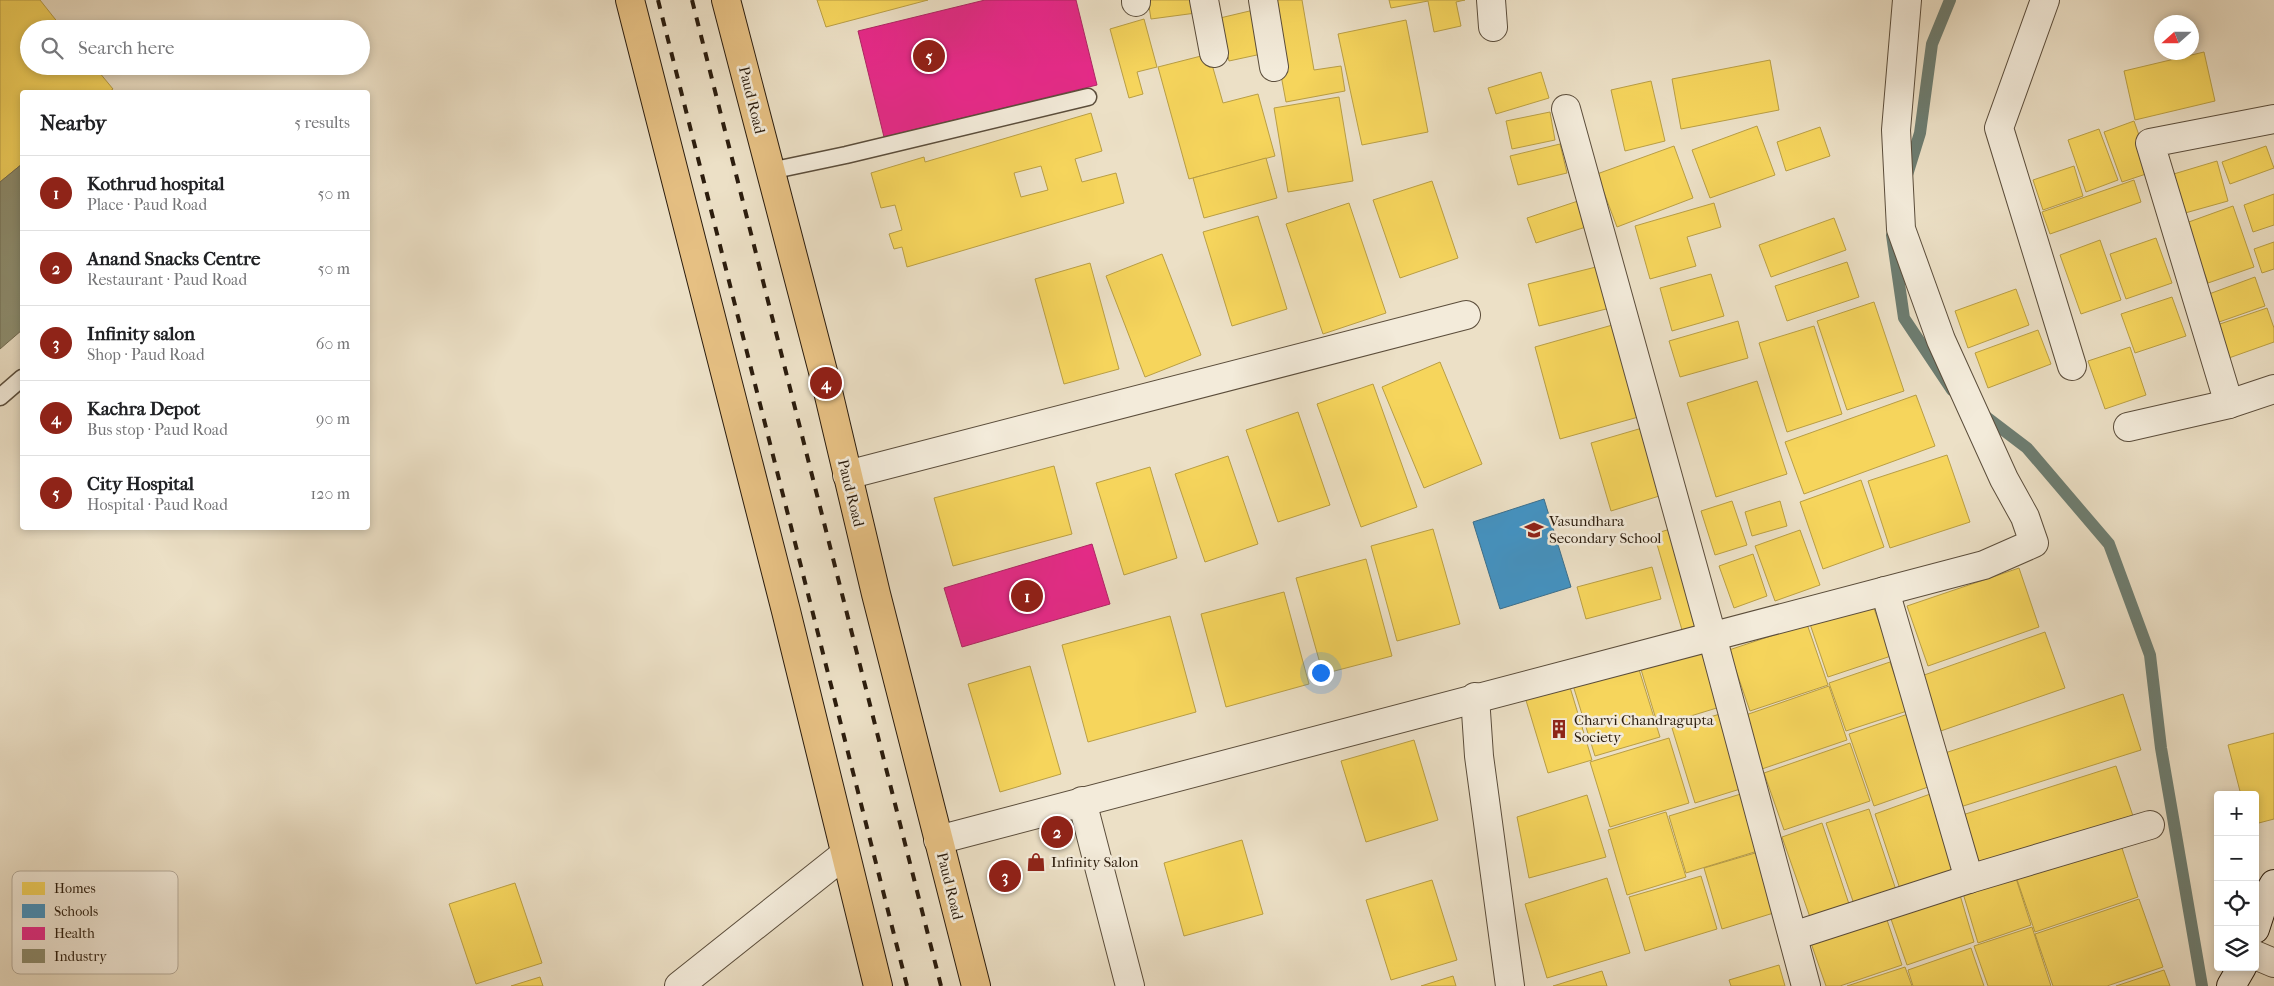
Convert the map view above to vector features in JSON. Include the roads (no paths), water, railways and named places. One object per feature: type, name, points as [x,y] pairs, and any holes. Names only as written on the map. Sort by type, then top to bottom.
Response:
[{"type":"main road","points":[[630,0],[786,611],[878,986]]},
{"type":"main road","name":"Paud Road","points":[[726,0],[826,384],[847,475],[976,986]]},
{"type":"street","points":[[1204,0],[1214,53]]},
{"type":"street","points":[[1263,0],[1274,67]]},
{"type":"street","points":[[1491,0],[1493,27]]},
{"type":"street","points":[[938,840],[1475,697],[1984,565],[2034,543],[2025,517],[2004,479],[1941,340],[1901,229],[1897,142],[1907,0]]},
{"type":"street","points":[[2045,0],[1999,128],[2072,366]]},
{"type":"street","points":[[1566,109],[1712,636],[1806,986]]},
{"type":"street","points":[[2229,404],[2150,143],[2272,126]]},
{"type":"street","points":[[847,475],[1466,315]]},
{"type":"street","points":[[2128,427],[2229,404],[2274,389]]},
{"type":"street","points":[[1885,590],[1969,879]]},
{"type":"street","points":[[1475,697],[1479,756],[1510,986]]},
{"type":"street","points":[[1082,801],[1130,986]]},
{"type":"street","points":[[1792,936],[1969,879],[2150,826]]},
{"type":"street","points":[[679,986],[845,854]]},
{"type":"street","points":[[2256,926],[2264,901],[2274,884]]},
{"type":"street","points":[[2259,966],[2274,963]]},
{"type":"lane","points":[[770,170],[846,155],[1088,97]]},
{"type":"lane","points":[[0,398],[20,380]]},
{"type":"waterway","points":[[1907,175],[1920,133],[1932,44],[1950,0]]},
{"type":"waterway","points":[[1892,235],[1904,318],[1952,390]]},
{"type":"waterway","points":[[1981,413],[2027,448],[2109,544],[2150,655],[2161,748],[2202,986]]},
{"type":"railway","points":[[658,0],[907,986]]},
{"type":"railway","points":[[692,0],[941,986]]},
{"type":"place","name":"City Hospital","points":[[929,56]]},
{"type":"place","name":"Kachra Depot","points":[[826,383]]},
{"type":"place","name":"Vasundhara Secondary School","points":[[1534,530]]},
{"type":"place","name":"Kothrud hospital","points":[[1027,596]]},
{"type":"place","name":"Charvi Chandragupta Society","points":[[1559,729]]},
{"type":"place","name":"Anand Snacks Centre","points":[[1057,832]]},
{"type":"place","name":"Infinity Salon","points":[[1036,862]]},
{"type":"place","name":"Infinity salon","points":[[1005,876]]}]
